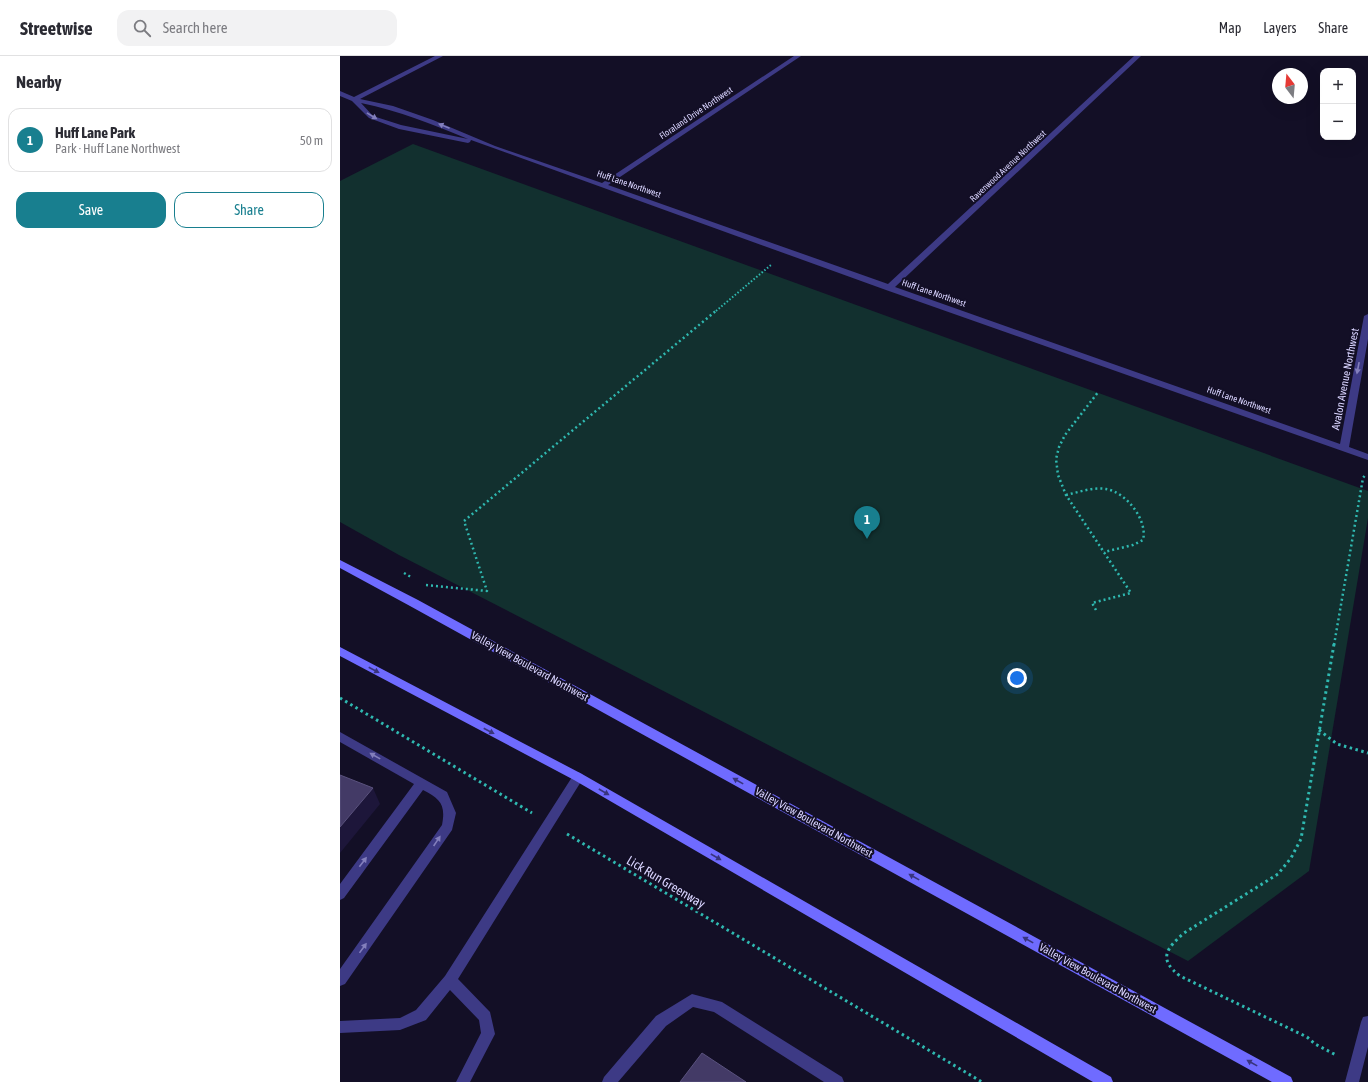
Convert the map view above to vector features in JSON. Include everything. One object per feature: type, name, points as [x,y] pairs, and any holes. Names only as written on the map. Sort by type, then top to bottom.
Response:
[{"type":"main road","name":"Valley View Boulevard Northwest","points":[[340,565],[414,603],[1286,1082]]},
{"type":"main road","points":[[340,651],[578,777],[1106,1082]]},
{"type":"street","points":[[354,100],[440,56]]},
{"type":"street","name":"Floraland Drive Northwest","points":[[604,185],[798,56]]},
{"type":"street","name":"Ravenwood Avenue Northwest","points":[[889,288],[1138,56]]},
{"type":"street","name":"Huff Lane Northwest","points":[[340,93],[354,100],[371,117],[399,127],[493,146]]},
{"type":"street","name":"Huff Lane Northwest","points":[[340,97],[391,107],[431,121],[493,146],[889,288],[1344,447],[1368,457]]},
{"type":"street","name":"Avalon Avenue Northwest","points":[[1344,447],[1368,316]]},
{"type":"street","points":[[340,737],[443,795],[450,813],[448,826],[340,980]]},
{"type":"street","points":[[340,1027],[400,1024],[421,1015],[450,980],[578,777]]},
{"type":"street","points":[[340,894],[422,782]]},
{"type":"street","points":[[450,980],[485,1017],[488,1034],[463,1082]]},
{"type":"street","points":[[610,1082],[660,1021],[692,1000],[717,1006],[837,1082]]},
{"type":"street","points":[[1352,1082],[1368,1022]]},
{"type":"path","points":[[422,583],[428,586],[487,591],[464,521],[727,303],[787,251]]},
{"type":"path","points":[[1096,610],[1092,603],[1132,593],[1066,495],[1058,475],[1056,459],[1059,447],[1065,435],[1098,391]]},
{"type":"path","points":[[1356,1066],[1315,1044],[1307,1037],[1180,976],[1171,969],[1166,960],[1166,953],[1169,947],[1179,937],[1278,874],[1292,858],[1301,839],[1363,478],[1368,472]]},
{"type":"path","points":[[1066,495],[1091,489],[1104,488],[1117,491],[1126,498],[1144,522],[1146,532],[1143,540],[1133,545],[1104,552]]},
{"type":"path","points":[[404,573],[416,580]]},
{"type":"path","name":"Lick Run Greenway","points":[[340,698],[982,1082]]},
{"type":"path","points":[[1319,730],[1337,744],[1368,753]]},
{"type":"green space","points":[[413,144],[1368,491],[1368,518],[1309,871],[1188,961],[399,555],[340,522],[340,181]]},
{"type":"building","points":[[340,775],[373,788],[340,827]]},
{"type":"building","points":[[702,1053],[746,1082],[680,1082]]},
{"type":"place","name":"Huff Lane Park","points":[[867,539]]}]
